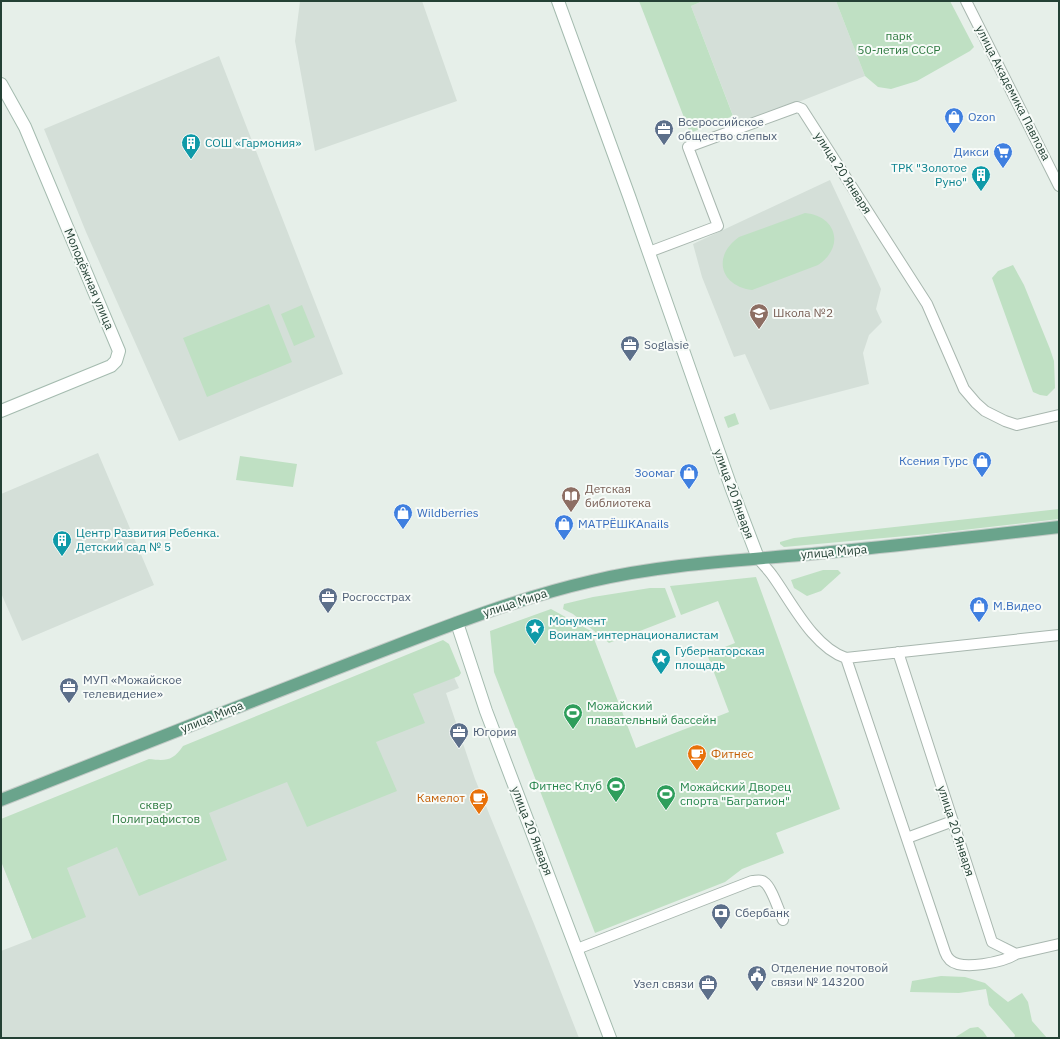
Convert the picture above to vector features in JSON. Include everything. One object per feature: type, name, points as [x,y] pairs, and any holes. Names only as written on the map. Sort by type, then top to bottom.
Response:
[{"type":"main road","name":"улица Мира","points":[[1,800],[242,705],[457,623],[536,596],[612,576],[758,558],[905,545],[1059,527]]},
{"type":"street","name":"улица 20 Января","points":[[558,1],[649,252],[731,487],[758,558],[771,573],[807,627],[839,656],[846,658]]},
{"type":"street","name":"улица Академика Павлова","points":[[966,1],[1059,186]]},
{"type":"street","name":"Молодёжная улица","points":[[1,84],[25,127],[119,352],[116,361],[111,366],[1,411]]},
{"type":"street","name":"улица 20 Января","points":[[649,252],[718,226],[688,147],[797,107],[802,110],[927,304],[964,389],[985,411],[1017,425],[1059,415]]},
{"type":"street","name":"улица 20 Января","points":[[457,623],[486,711],[610,1038]]},
{"type":"street","points":[[1059,635],[846,658],[945,952],[950,961],[961,964],[988,964],[1010,958],[1016,954],[1059,944]]},
{"type":"street","name":"улица 20 Января","points":[[898,652],[992,942],[1016,954]]},
{"type":"street","points":[[907,838],[953,821]]},
{"type":"street","points":[[576,949],[752,881],[760,880],[765,882],[770,889],[783,920]]},
{"type":"shaded area","points":[[300,1],[422,1],[457,101],[315,151],[295,41]]},
{"type":"shaded area","points":[[703,1],[836,1],[865,76],[737,126],[691,6]]},
{"type":"shaded area","points":[[219,56],[343,374],[179,441],[86,232],[44,129]]},
{"type":"shaded area","points":[[830,180],[881,289],[876,309],[882,322],[869,335],[863,353],[869,384],[770,410],[745,354],[734,357],[702,277],[693,244]]},
{"type":"shaded area","points":[[98,453],[154,585],[22,641],[1,593],[1,494]]},
{"type":"shaded area","points":[[454,677],[459,688],[446,693],[475,779],[579,1038],[1,1038],[1,951],[32,939],[1,861]]},
{"type":"green space","points":[[639,1],[703,1],[691,6],[733,116],[690,133]]},
{"type":"green space","name":"парк 50-летия СССР","points":[[836,1],[950,1],[974,47],[970,51],[917,81],[891,89],[878,87],[865,76]]},
{"type":"green space","points":[[805,213],[816,215],[824,220],[834,233],[832,250],[827,258],[818,265],[752,290],[733,283],[723,269],[725,253],[730,245],[739,237]]},
{"type":"green space","points":[[1013,265],[1024,285],[1054,361],[1055,388],[1047,396],[1033,392],[992,278],[998,271]]},
{"type":"green space","points":[[269,304],[292,362],[207,397],[183,338]]},
{"type":"green space","points":[[302,305],[315,337],[294,346],[281,314]]},
{"type":"green space","points":[[735,413],[739,424],[728,428],[724,417]]},
{"type":"green space","points":[[240,456],[297,464],[293,487],[236,480]]},
{"type":"green space","points":[[1059,509],[1059,519],[928,534],[784,547],[780,544],[780,542],[794,538]]},
{"type":"green space","points":[[823,570],[838,570],[841,573],[821,591],[807,596],[794,588],[791,580]]},
{"type":"green space","points":[[756,577],[840,809],[776,833],[784,853],[742,869],[725,882],[595,933],[494,672],[490,631],[551,609],[591,631],[636,748],[729,712],[707,654],[735,643],[718,601],[681,615],[670,586]]},
{"type":"green space","points":[[650,588],[665,588],[676,617],[609,643],[573,614],[563,609],[564,604],[593,597]]},
{"type":"green space","name":"сквер Полиграфистов","points":[[443,640],[449,644],[461,673],[459,676],[413,694],[425,723],[376,742],[397,791],[307,827],[287,782],[209,813],[227,860],[139,896],[117,847],[67,868],[86,917],[32,939],[1,861],[1,819],[149,759],[169,759],[176,755],[183,746]]},
{"type":"green space","points":[[941,976],[965,977],[985,983],[1008,1002],[1022,993],[1028,1002],[1032,1021],[1047,1038],[1014,1038],[1015,1035],[989,1005],[986,989],[959,993],[910,992],[912,981]]},
{"type":"green space","points":[[978,1027],[983,1031],[987,1037],[986,1038],[954,1038],[970,1028]]},
{"type":"place","name":"Ozon","points":[[954,134]]},
{"type":"place","name":"Всероссийское общество слепых","points":[[664,146]]},
{"type":"place","name":"СОШ «Гармония»","points":[[191,160]]},
{"type":"place","name":"Дикси","points":[[1003,169]]},
{"type":"place","name":"ТРК \"Золотое Руно\"","points":[[981,192]]},
{"type":"place","name":"Школа №2","points":[[759,330]]},
{"type":"place","name":"Soglasie","points":[[630,362]]},
{"type":"place","name":"Ксения Турс","points":[[982,478]]},
{"type":"place","name":"Зоомаг","points":[[689,490]]},
{"type":"place","name":"Детская библиотека","points":[[571,513]]},
{"type":"place","name":"Wildberries","points":[[403,530]]},
{"type":"place","name":"МAТРЁШКАnails","points":[[564,541]]},
{"type":"place","name":"Центр Развития Ребенка. Детский сад № 5","points":[[62,557]]},
{"type":"place","name":"Росгосстрах","points":[[328,614]]},
{"type":"place","name":"М.Видео","points":[[979,623]]},
{"type":"place","name":"Монумент Воинам-интернационалистам","points":[[535,645]]},
{"type":"place","name":"Губернаторская площадь","points":[[661,675]]},
{"type":"place","name":"МУП «Можайское телевидение»","points":[[69,704]]},
{"type":"place","name":"Можайский плавательный бассейн","points":[[573,730]]},
{"type":"place","name":"Югория","points":[[459,749]]},
{"type":"place","name":"Фитнес","points":[[697,771]]},
{"type":"place","name":"Фитнес Клуб","points":[[616,803]]},
{"type":"place","name":"Можайский Дворец спорта \"Багратион\"","points":[[666,811]]},
{"type":"place","name":"Камелот","points":[[479,815]]},
{"type":"place","name":"Сбербанк","points":[[721,930]]},
{"type":"place","name":"Отделение почтовой связи № 143200","points":[[757,992]]},
{"type":"place","name":"Узел связи","points":[[708,1001]]}]
